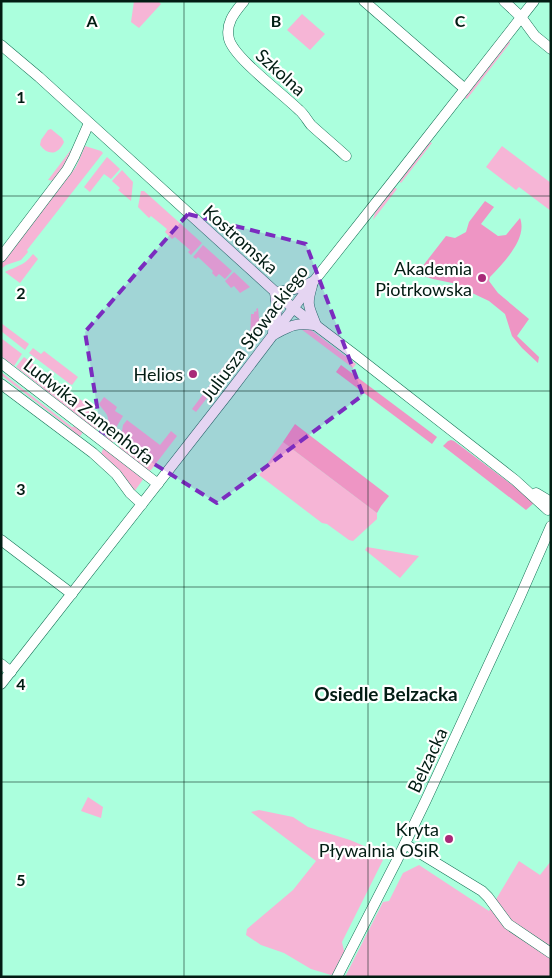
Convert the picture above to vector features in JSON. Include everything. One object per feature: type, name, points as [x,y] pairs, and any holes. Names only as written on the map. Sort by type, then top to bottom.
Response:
[{"type":"street","name":"Szkolna","points":[[244,1],[234,13],[229,24],[228,37],[232,48],[299,109],[309,123],[346,156]]},
{"type":"street","points":[[364,1],[465,89]]},
{"type":"street","points":[[504,1],[521,17],[535,36],[551,49]]},
{"type":"street","name":"Juliusza Słowackiego","points":[[1,684],[534,1]]},
{"type":"street","name":"Kostromska","points":[[1,45],[293,308],[550,509]]},
{"type":"street","points":[[1,256],[67,170],[89,123]]},
{"type":"street","points":[[272,335],[277,310],[275,292],[302,287],[314,281]]},
{"type":"street","points":[[272,335],[293,324],[316,326],[308,305],[314,281]]},
{"type":"street","name":"Ludwika Zamenhofa","points":[[1,363],[158,484]]},
{"type":"street","name":"Ludwika Zamenhofa","points":[[1,384],[93,454],[116,474],[130,493],[142,504]]},
{"type":"street","points":[[93,454],[100,440]]},
{"type":"street","name":"Belzacka","points":[[337,977],[405,844],[551,526]]},
{"type":"street","points":[[1,540],[72,594]]},
{"type":"street","points":[[1,664],[11,672]]},
{"type":"street","points":[[405,844],[482,891],[508,924],[551,954]]},
{"type":"highlighted area","points":[[188,214],[306,244],[363,395],[217,503],[101,431],[85,332]]},
{"type":"shaded area","points":[[134,1],[158,1],[161,4],[139,28],[131,22]]},
{"type":"shaded area","points":[[302,14],[325,34],[310,50],[287,30]]},
{"type":"shaded area","points":[[509,40],[510,43],[467,99],[465,98],[466,95]]},
{"type":"shaded area","points":[[51,129],[64,142],[56,152],[46,151],[40,145],[41,140],[48,130]]},
{"type":"shaded area","points":[[430,142],[432,143],[401,183],[399,181]]},
{"type":"shaded area","points":[[85,146],[103,153],[21,260],[6,265],[1,269],[1,264],[76,167]]},
{"type":"shaded area","points":[[502,146],[551,183],[551,211],[519,187],[516,190],[486,167]]},
{"type":"shaded area","points":[[73,147],[72,155],[54,181],[48,180]]},
{"type":"shaded area","points":[[107,157],[120,169],[111,179],[104,174],[90,192],[84,187]]},
{"type":"shaded area","points":[[122,170],[133,182],[131,201],[118,190],[120,188],[112,181]]},
{"type":"shaded area","points":[[394,187],[397,189],[373,220],[375,212]]},
{"type":"shaded area","points":[[141,191],[144,191],[202,243],[191,255],[188,252],[190,250],[175,237],[172,239],[165,232],[167,229],[151,216],[149,218],[138,207]]},
{"type":"shaded area","points":[[485,201],[494,207],[481,224],[498,236],[506,235],[520,218],[521,234],[513,250],[490,277],[489,281],[498,293],[529,319],[517,336],[539,357],[538,363],[512,336],[505,314],[489,301],[457,284],[423,276],[422,267],[446,236],[455,238],[466,232],[469,222]]},
{"type":"shaded area","points":[[203,245],[232,271],[225,279],[219,274],[216,277],[212,273],[213,271],[198,257],[196,259],[193,257]]},
{"type":"shaded area","points":[[33,254],[38,259],[20,283],[5,272],[22,264]]},
{"type":"shaded area","points":[[234,272],[250,287],[240,293],[234,286],[231,288],[225,281]]},
{"type":"shaded area","points":[[258,308],[260,329],[257,329],[256,333],[253,333],[252,337],[250,337],[251,314],[254,314]]},
{"type":"shaded area","points":[[1,323],[29,344],[25,350],[1,331]]},
{"type":"shaded area","points":[[301,329],[311,330],[356,364],[353,368]]},
{"type":"shaded area","points":[[1,338],[22,354],[14,366],[1,356]]},
{"type":"shaded area","points":[[33,348],[41,354],[44,351],[78,377],[72,385],[29,353]]},
{"type":"shaded area","points":[[24,357],[98,414],[100,424],[96,430],[16,367]]},
{"type":"shaded area","points":[[228,361],[233,365],[196,412],[192,409]]},
{"type":"shaded area","points":[[341,365],[437,437],[432,444],[336,372]]},
{"type":"shaded area","points":[[1,372],[72,427],[76,426],[84,431],[78,439],[71,432],[71,429],[1,375]]},
{"type":"shaded area","points":[[104,397],[117,407],[115,411],[123,416],[117,426],[113,443],[105,437],[108,418],[99,404]]},
{"type":"shaded area","points":[[127,420],[160,445],[171,431],[177,436],[149,471],[119,448],[123,425]]},
{"type":"shaded area","points":[[295,424],[389,496],[377,513],[283,442]]},
{"type":"shaded area","points":[[451,440],[535,502],[526,510],[443,446]]},
{"type":"shaded area","points":[[283,442],[377,513],[377,519],[353,541],[349,540],[327,524],[322,523],[259,475]]},
{"type":"shaded area","points":[[103,449],[144,478],[134,492],[101,454]]},
{"type":"shaded area","points":[[367,547],[419,556],[400,578],[365,550]]},
{"type":"shaded area","points":[[432,758],[419,784],[414,780]]},
{"type":"shaded area","points":[[88,797],[103,807],[101,818],[81,811]]},
{"type":"shaded area","points":[[259,810],[293,817],[308,827],[350,840],[382,855],[381,859],[383,860],[342,942],[345,955],[335,973],[331,975],[311,969],[284,953],[261,945],[246,935],[247,929],[293,890],[316,861],[251,812]]},
{"type":"shaded area","points":[[519,861],[540,875],[551,861],[551,975],[548,977],[345,977],[383,902],[389,901],[403,873],[419,865],[489,911]]},
{"type":"place","name":"Akademia Piotrkowska","points":[[482,278]]},
{"type":"place","name":"Helios","points":[[193,374]]},
{"type":"place","name":"Kryta Pływalnia OSiR","points":[[449,839]]},
{"type":"district","name":"Osiedle Belzacka","points":[[386,693]]}]
